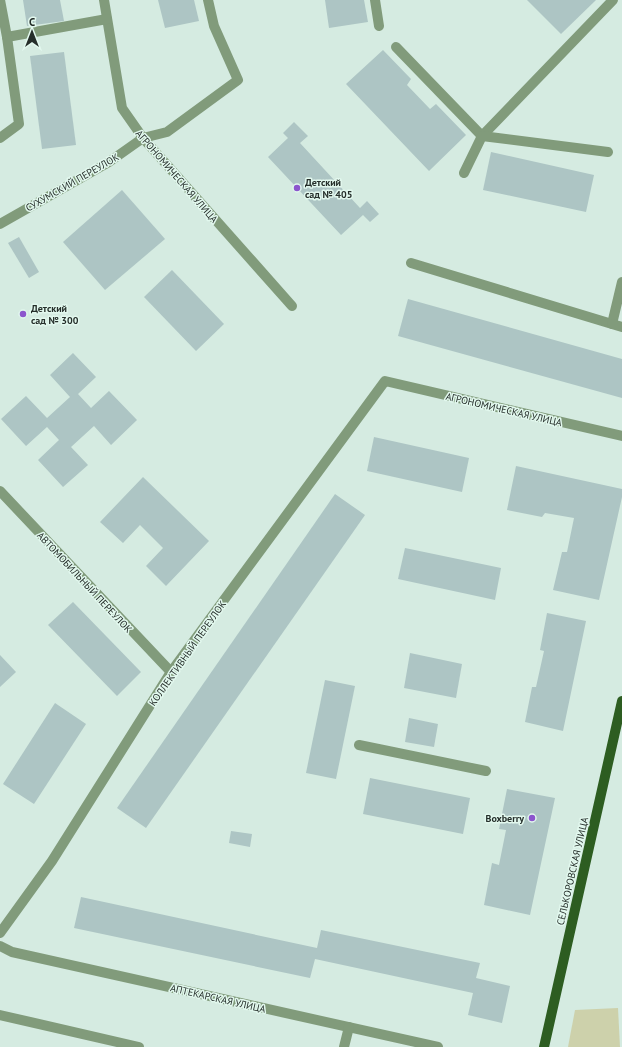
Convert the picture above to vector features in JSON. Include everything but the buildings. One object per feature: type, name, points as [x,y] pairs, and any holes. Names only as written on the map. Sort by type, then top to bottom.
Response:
[{"type":"main road","name":"СЕЛЬКОРОВСКАЯ УЛИЦА","points":[[544,1047],[622,701]]},
{"type":"street","points":[[0,0],[7,37],[19,124],[0,138]]},
{"type":"street","name":"АГРОНОМИЧЕСКАЯ УЛИЦА","points":[[104,0],[122,108],[143,138],[292,306]]},
{"type":"street","points":[[143,138],[167,132],[238,80],[214,26],[208,0]]},
{"type":"street","points":[[375,0],[379,26]]},
{"type":"street","points":[[464,173],[482,136],[613,0]]},
{"type":"street","points":[[7,37],[107,19]]},
{"type":"street","points":[[396,47],[482,136],[608,152]]},
{"type":"street","name":"СУХУМСКИЙ ПЕРЕУЛОК","points":[[0,224],[110,162],[143,138]]},
{"type":"street","points":[[411,263],[622,327]]},
{"type":"street","points":[[612,324],[622,282]]},
{"type":"street","name":"АГРОНОМИЧЕСКАЯ УЛИЦА","points":[[385,381],[622,436]]},
{"type":"street","name":"КОЛЛЕКТИВНЫЙ ПЕРЕУЛОК","points":[[0,933],[52,861],[171,672],[385,381]]},
{"type":"street","name":"АВТОМОБИЛЬНЫЙ ПЕРЕУЛОК","points":[[0,491],[171,672]]},
{"type":"street","points":[[359,745],[486,771]]},
{"type":"street","name":"АПТЕКАРСКАЯ УЛИЦА","points":[[0,946],[12,952],[438,1047]]},
{"type":"street","points":[[0,1016],[139,1047]]},
{"type":"street","points":[[344,1047],[349,1027]]},
{"type":"green space","points":[[618,1008],[620,1047],[568,1047],[575,1010]]},
{"type":"place","name":"Детский сад № 405","points":[[297,188]]},
{"type":"place","name":"Детский сад № 300","points":[[23,314]]},
{"type":"place","name":"Boxberry","points":[[532,818]]}]
